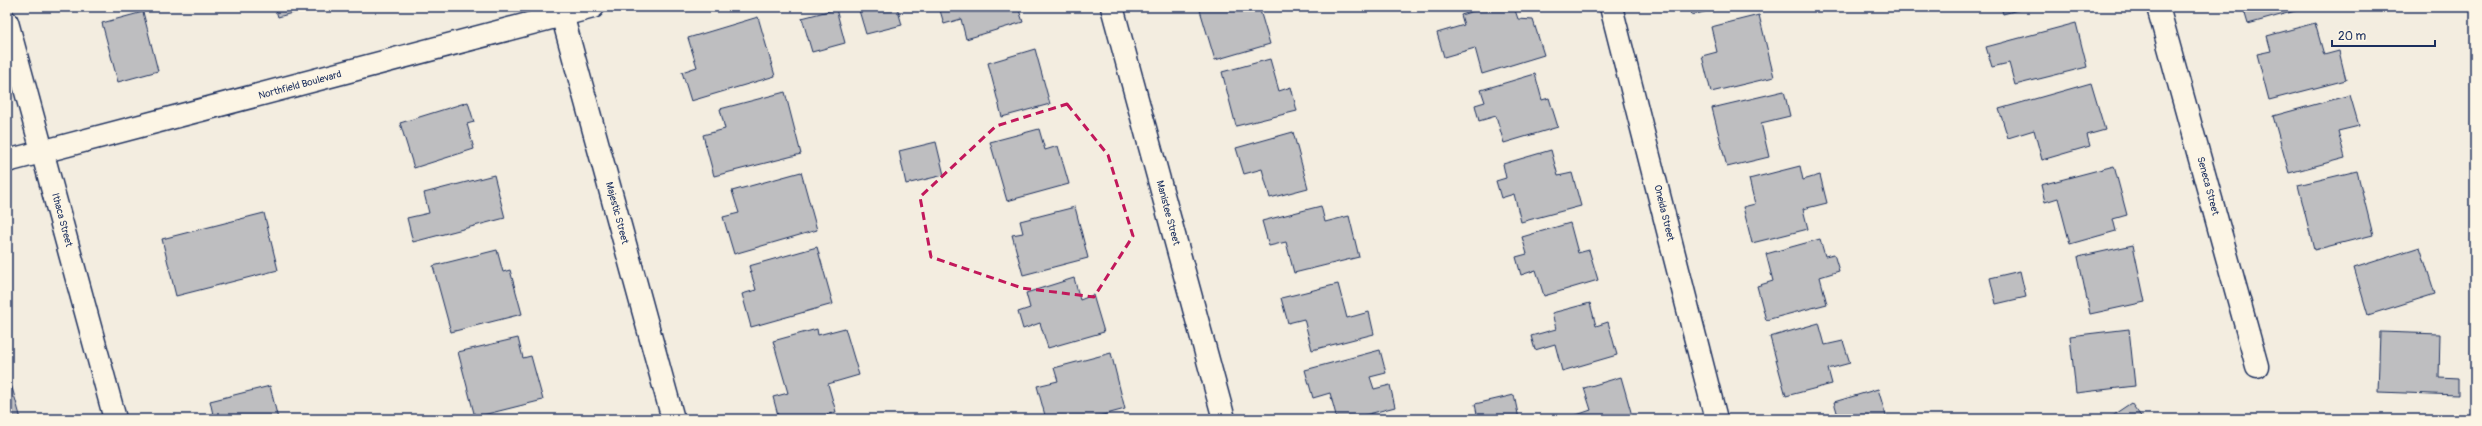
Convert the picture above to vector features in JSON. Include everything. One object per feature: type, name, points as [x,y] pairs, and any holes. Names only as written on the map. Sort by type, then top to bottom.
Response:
[{"type":"street","name":"Northfield Boulevard","points":[[7,161],[44,153],[561,11],[593,7]]},
{"type":"street","name":"Manistee Street","points":[[1112,7],[1224,419]]},
{"type":"street","name":"Oneida Street","points":[[1612,7],[1716,419]]},
{"type":"street","name":"Seneca Street","points":[[2158,7],[2257,366]]},
{"type":"street","name":"Majestic Street","points":[[561,11],[673,419]]},
{"type":"street","name":"Ithaca Street","points":[[7,22],[44,153],[115,419]]},
{"type":"highlighted area","points":[[1067,104],[1108,155],[1133,236],[1094,297],[1022,288],[931,257],[920,197],[996,126]]},
{"type":"building","points":[[275,7],[314,7],[278,17]]},
{"type":"building","points":[[858,7],[897,7],[902,25],[866,34]]},
{"type":"building","points":[[939,7],[1018,7],[1023,22],[966,39],[961,19],[944,24]]},
{"type":"building","points":[[1199,7],[1259,7],[1270,44],[1215,60]]},
{"type":"building","points":[[1486,7],[1514,7],[1518,19],[1533,20],[1544,55],[1482,74],[1475,48],[1444,57],[1437,33],[1464,25],[1461,15]]},
{"type":"building","points":[[1690,7],[1724,7],[1692,15]]},
{"type":"building","points":[[2001,7],[2029,7],[2003,14]]},
{"type":"building","points":[[2243,7],[2305,7],[2306,8],[2248,24]]},
{"type":"building","points":[[836,9],[845,43],[812,52],[802,18]]},
{"type":"building","points":[[143,12],[158,71],[118,82],[102,23]]},
{"type":"building","points":[[1759,15],[1774,77],[1711,92],[1702,56],[1717,52],[1711,27]]},
{"type":"building","points":[[758,17],[775,76],[691,101],[682,72],[697,67],[688,38]]},
{"type":"building","points":[[2076,23],[2087,67],[2015,85],[2009,63],[1992,67],[1986,47]]},
{"type":"building","points":[[2315,23],[2324,55],[2339,51],[2346,80],[2269,100],[2257,54],[2271,51],[2267,36]]},
{"type":"building","points":[[1035,49],[1050,104],[1002,117],[988,63]]},
{"type":"building","points":[[1270,59],[1279,91],[1291,87],[1297,111],[1236,126],[1222,72]]},
{"type":"building","points":[[1535,74],[1542,100],[1549,98],[1558,127],[1504,143],[1496,116],[1479,121],[1475,105],[1485,102],[1481,90]]},
{"type":"building","points":[[2091,83],[2105,130],[2087,135],[2090,146],[2042,160],[2034,130],[2008,138],[1999,109]]},
{"type":"building","points":[[1784,91],[1790,116],[1761,123],[1769,157],[1727,167],[1712,108]]},
{"type":"building","points":[[785,92],[801,154],[714,176],[703,135],[725,129],[720,109]]},
{"type":"building","points":[[2350,95],[2359,126],[2338,131],[2345,158],[2289,173],[2273,116]]},
{"type":"building","points":[[468,102],[474,122],[467,124],[474,149],[414,168],[400,123]]},
{"type":"building","points":[[1039,129],[1045,150],[1058,146],[1069,184],[1007,201],[990,142]]},
{"type":"building","points":[[1293,132],[1308,188],[1270,198],[1262,169],[1244,174],[1236,148]]},
{"type":"building","points":[[936,142],[944,175],[906,184],[899,151]]},
{"type":"building","points":[[1551,150],[1558,176],[1572,173],[1581,206],[1521,222],[1514,194],[1501,198],[1496,181],[1506,178],[1503,164]]},
{"type":"building","points":[[1800,166],[1803,180],[1820,175],[1827,203],[1803,209],[1808,229],[1752,243],[1743,207],[1755,204],[1749,179]]},
{"type":"building","points":[[2114,166],[2127,215],[2113,219],[2116,231],[2070,244],[2058,198],[2045,202],[2041,185]]},
{"type":"building","points":[[2357,171],[2373,235],[2314,250],[2298,185]]},
{"type":"building","points":[[801,172],[817,230],[734,254],[723,217],[739,213],[732,191]]},
{"type":"building","points":[[494,175],[505,218],[413,242],[407,218],[429,213],[424,193]]},
{"type":"building","points":[[1321,206],[1325,222],[1349,216],[1359,257],[1294,273],[1286,242],[1269,246],[1262,221]]},
{"type":"building","points":[[1075,207],[1088,258],[1023,275],[1012,235],[1023,233],[1020,221]]},
{"type":"building","points":[[264,213],[278,270],[176,296],[162,239]]},
{"type":"building","points":[[1570,223],[1578,253],[1589,250],[1598,280],[1544,296],[1536,270],[1521,275],[1516,257],[1527,254],[1522,237]]},
{"type":"building","points":[[1820,239],[1825,256],[1834,254],[1839,271],[1820,277],[1827,304],[1766,320],[1757,286],[1773,281],[1766,254]]},
{"type":"building","points":[[2133,245],[2145,302],[2090,314],[2078,257]]},
{"type":"building","points":[[817,247],[833,304],[751,327],[742,294],[756,290],[749,266]]},
{"type":"building","points":[[2420,247],[2435,294],[2368,315],[2354,268]]},
{"type":"building","points":[[497,250],[503,272],[510,270],[522,314],[451,332],[433,266]]},
{"type":"building","points":[[2020,271],[2026,297],[1996,304],[1990,278]]},
{"type":"building","points":[[1074,278],[1080,300],[1093,295],[1104,332],[1048,348],[1040,323],[1023,329],[1018,312],[1030,308],[1026,293]]},
{"type":"building","points":[[1338,284],[1347,318],[1369,312],[1374,334],[1312,350],[1304,319],[1288,323],[1281,298]]},
{"type":"building","points":[[1590,303],[1596,326],[1608,322],[1617,355],[1562,371],[1555,344],[1535,350],[1531,336],[1556,329],[1552,313]]},
{"type":"building","points":[[1819,323],[1825,345],[1843,341],[1850,363],[1828,369],[1832,384],[1786,396],[1770,337]]},
{"type":"building","points":[[845,328],[859,375],[828,384],[836,412],[812,419],[779,419],[773,397],[788,393],[773,341],[817,329],[818,335]]},
{"type":"building","points":[[2129,329],[2135,386],[2076,393],[2070,336]]},
{"type":"building","points":[[2380,332],[2440,334],[2439,378],[2458,379],[2458,395],[2378,392]]},
{"type":"building","points":[[518,338],[523,358],[531,356],[543,400],[475,417],[458,352]]},
{"type":"building","points":[[1380,350],[1386,373],[1370,377],[1374,389],[1390,385],[1395,407],[1350,419],[1337,419],[1330,393],[1313,398],[1305,370]]},
{"type":"building","points":[[1111,353],[1125,409],[1088,419],[1046,419],[1037,386],[1058,381],[1054,368]]},
{"type":"building","points":[[9,377],[21,419],[7,419]]},
{"type":"building","points":[[1621,377],[1633,419],[1565,419],[1591,410],[1584,388]]},
{"type":"building","points":[[270,386],[278,419],[214,419],[210,401]]},
{"type":"building","points":[[1878,389],[1887,419],[1839,419],[1834,402]]},
{"type":"building","points":[[1514,395],[1519,419],[1478,419],[1475,404]]},
{"type":"building","points":[[2131,403],[2143,419],[2107,419]]}]
